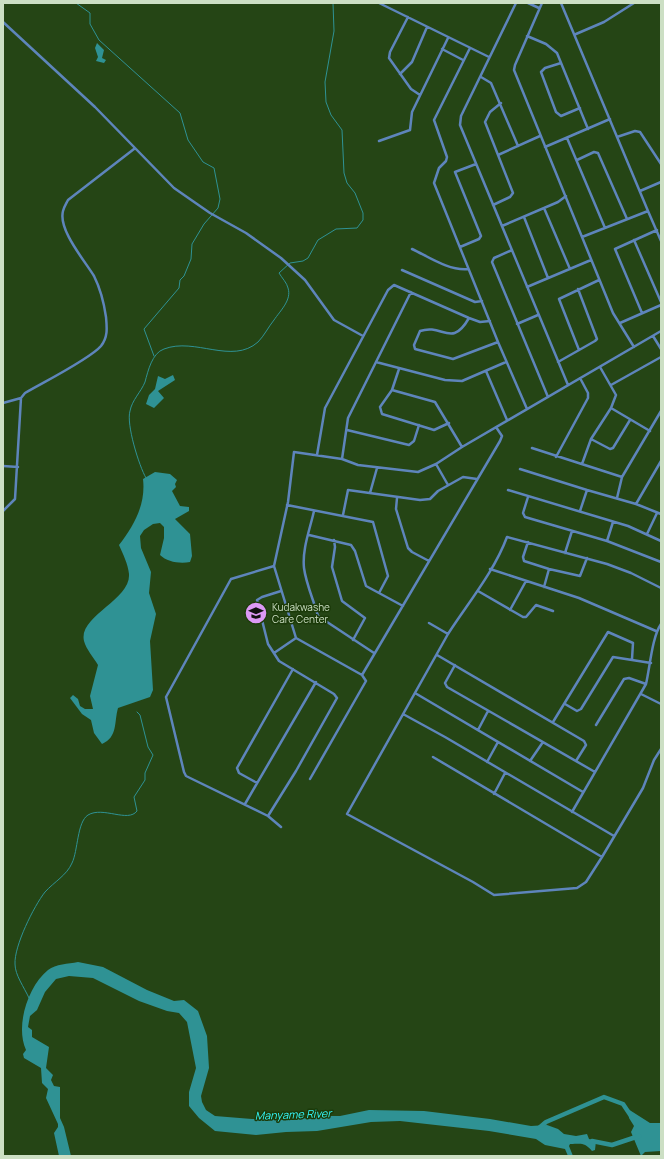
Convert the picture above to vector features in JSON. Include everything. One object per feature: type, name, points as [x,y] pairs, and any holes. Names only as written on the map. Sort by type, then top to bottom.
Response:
[{"type":"street","points":[[380,3],[489,57]]},
{"type":"street","points":[[516,3],[489,57],[460,121],[476,164],[568,385]]},
{"type":"street","points":[[528,3],[539,8]]},
{"type":"street","points":[[542,3],[514,70],[613,313],[634,347]]},
{"type":"street","points":[[561,3],[576,34],[661,241]]},
{"type":"street","points":[[576,34],[604,22],[634,3]]},
{"type":"street","points":[[408,17],[389,55],[391,61],[411,89],[420,95]]},
{"type":"street","points":[[3,22],[94,107],[174,188],[210,213],[246,233],[281,258],[297,271],[334,320],[363,336]]},
{"type":"street","points":[[400,74],[411,63],[427,27]]},
{"type":"street","points":[[527,36],[552,48],[561,63],[588,129]]},
{"type":"street","points":[[379,141],[410,130],[412,112],[448,38]]},
{"type":"street","points":[[470,48],[434,120],[447,157],[446,161],[439,168],[434,183],[506,362],[527,409]]},
{"type":"street","points":[[442,49],[464,60]]},
{"type":"street","points":[[561,63],[545,68],[541,72],[556,112],[561,116],[580,108]]},
{"type":"street","points":[[481,76],[490,82],[501,103],[518,146]]},
{"type":"street","points":[[493,205],[510,197],[513,193],[485,120],[490,112],[501,103]]},
{"type":"street","points":[[545,147],[610,119]]},
{"type":"street","points":[[617,137],[635,131],[640,132],[661,164]]},
{"type":"street","points":[[498,155],[540,136]]},
{"type":"street","points":[[567,138],[605,228]]},
{"type":"street","points":[[3,403],[21,398],[25,393],[87,357],[100,347],[105,340],[107,331],[103,298],[94,277],[71,241],[62,212],[68,200],[134,149]]},
{"type":"street","points":[[577,160],[594,152],[598,153],[627,219]]},
{"type":"street","points":[[460,247],[479,239],[481,236],[455,172],[476,164]]},
{"type":"street","points":[[640,191],[661,182]]},
{"type":"street","points":[[502,226],[558,202],[566,196]]},
{"type":"street","points":[[544,208],[570,269]]},
{"type":"street","points":[[582,237],[648,211]]},
{"type":"street","points":[[524,217],[548,278]]},
{"type":"street","points":[[642,313],[615,252],[617,247],[657,230]]},
{"type":"street","points":[[634,240],[661,302]]},
{"type":"street","points":[[412,249],[450,267],[460,270],[468,269]]},
{"type":"street","points":[[512,250],[494,258],[492,262],[548,397]]},
{"type":"street","points":[[527,286],[591,260]]},
{"type":"street","points":[[402,270],[476,302],[482,301]]},
{"type":"street","points":[[579,350],[559,301],[560,297],[599,280]]},
{"type":"street","points":[[317,455],[325,408],[388,290],[394,285],[469,318],[480,322],[490,321]]},
{"type":"street","points":[[558,362],[595,341],[597,335],[578,289]]},
{"type":"street","points":[[342,459],[348,418],[411,292]]},
{"type":"street","points":[[620,323],[661,305]]},
{"type":"street","points":[[517,324],[538,315]]},
{"type":"street","points":[[469,318],[464,328],[455,335],[450,335],[428,328],[420,331],[414,345],[415,349],[453,359],[498,342]]},
{"type":"street","points":[[310,779],[366,681],[362,676],[296,638],[281,591],[274,566],[287,506],[294,452],[342,459],[356,465],[418,472],[436,464],[462,446],[661,331]]},
{"type":"street","points":[[653,336],[661,349]]},
{"type":"street","points":[[612,385],[661,357]]},
{"type":"street","points":[[376,362],[399,369],[453,381],[464,380],[506,362]]},
{"type":"street","points":[[582,464],[591,439],[616,398],[612,385],[600,367]]},
{"type":"street","points":[[399,369],[392,390],[380,406],[382,414],[436,430],[448,423]]},
{"type":"street","points":[[486,371],[507,420]]},
{"type":"street","points":[[556,457],[588,398],[588,393],[580,378]]},
{"type":"street","points":[[392,390],[434,400],[462,446]]},
{"type":"street","points":[[3,511],[15,499],[21,398]]},
{"type":"street","points":[[611,408],[650,431]]},
{"type":"street","points":[[617,498],[622,477],[661,411]]},
{"type":"street","points":[[591,439],[612,448],[630,420]]},
{"type":"street","points":[[346,430],[409,446],[414,441],[419,425]]},
{"type":"street","points":[[362,676],[374,653],[500,441],[502,436],[496,426]]},
{"type":"street","points":[[532,448],[556,457],[622,477]]},
{"type":"street","points":[[636,504],[661,460]]},
{"type":"street","points":[[436,464],[448,485]]},
{"type":"street","points":[[3,466],[18,467]]},
{"type":"street","points":[[370,493],[377,468]]},
{"type":"street","points":[[520,469],[636,504],[660,514],[647,534]]},
{"type":"street","points":[[343,516],[348,490],[420,500],[429,499],[438,491],[463,477],[477,479]]},
{"type":"street","points":[[508,490],[614,522],[647,534],[661,541]]},
{"type":"street","points":[[580,511],[587,490]]},
{"type":"street","points":[[528,497],[523,513],[524,517],[607,541],[661,562]]},
{"type":"street","points":[[397,498],[396,507],[408,548],[412,552],[429,561]]},
{"type":"street","points":[[287,506],[373,522],[388,576],[379,593]]},
{"type":"street","points":[[314,510],[307,539],[304,569],[318,616],[374,653]]},
{"type":"street","points":[[607,541],[614,522]]},
{"type":"street","points":[[565,553],[572,531]]},
{"type":"street","points":[[309,535],[348,544],[353,548],[366,586],[403,606]]},
{"type":"street","points":[[661,588],[631,573],[587,558],[507,537],[478,591],[448,634],[347,814],[473,882],[494,896],[577,888],[586,882],[602,857],[643,788],[654,760],[661,749]]},
{"type":"street","points":[[334,540],[335,547],[332,567],[342,601],[365,618],[353,640]]},
{"type":"street","points":[[528,542],[523,557],[524,561],[549,569],[580,576],[587,558]]},
{"type":"street","points":[[274,566],[230,579],[166,697],[184,774],[197,782],[268,816],[281,827]]},
{"type":"street","points":[[490,569],[579,598],[656,631]]},
{"type":"street","points":[[544,587],[549,569]]},
{"type":"street","points":[[510,610],[526,581]]},
{"type":"street","points":[[268,816],[296,771],[337,698],[334,694],[316,682],[280,661],[268,644],[256,600],[281,591]]},
{"type":"street","points":[[478,591],[524,617],[536,605],[553,611]]},
{"type":"street","points":[[429,623],[448,634]]},
{"type":"street","points":[[572,812],[646,684],[656,631],[661,624]]},
{"type":"street","points":[[553,722],[566,704],[608,632],[633,643],[632,659]]},
{"type":"street","points":[[274,653],[296,638]]},
{"type":"street","points":[[437,655],[584,741],[586,745],[576,761]]},
{"type":"street","points":[[566,704],[577,711],[581,709],[613,657],[651,663]]},
{"type":"street","points":[[455,665],[445,683],[447,687],[595,772]]},
{"type":"street","points":[[257,783],[239,773],[237,768],[293,669]]},
{"type":"street","points":[[596,725],[624,679],[629,678],[646,684]]},
{"type":"street","points":[[245,804],[316,682]]},
{"type":"street","points":[[415,693],[583,792]]},
{"type":"street","points":[[641,694],[661,704]]},
{"type":"street","points":[[478,730],[488,711]]},
{"type":"street","points":[[403,714],[614,836]]},
{"type":"street","points":[[487,762],[498,742]]},
{"type":"street","points":[[530,761],[543,742]]},
{"type":"street","points":[[433,757],[602,857]]},
{"type":"street","points":[[494,794],[505,773]]},
{"type":"water","points":[[97,43],[104,50],[102,58],[106,60],[104,63],[96,61],[98,57],[95,48]]},
{"type":"water","points":[[173,375],[175,380],[158,391],[164,398],[154,408],[146,404],[149,395],[155,389],[158,376],[165,379]]},
{"type":"water","points":[[155,472],[170,474],[177,480],[175,484],[176,487],[172,491],[180,506],[189,507],[189,511],[175,519],[190,534],[192,556],[190,562],[182,563],[170,561],[160,555],[164,538],[164,527],[160,523],[153,524],[144,530],[140,536],[141,548],[151,572],[149,593],[156,614],[150,641],[153,690],[150,697],[118,708],[113,733],[107,741],[102,744],[94,733],[91,720],[82,714],[70,698],[73,695],[78,699],[80,706],[85,709],[93,709],[90,696],[98,665],[85,644],[84,632],[96,616],[122,592],[127,583],[129,574],[119,545],[130,530],[141,506],[143,497],[143,479]]},
{"type":"water","points":[[78,962],[103,967],[147,990],[174,1001],[184,1000],[198,1011],[207,1036],[209,1068],[201,1096],[206,1110],[215,1116],[294,1120],[303,1118],[310,1119],[316,1116],[340,1116],[369,1110],[424,1111],[490,1119],[531,1126],[547,1125],[558,1129],[564,1134],[576,1136],[587,1134],[589,1139],[596,1141],[595,1150],[592,1151],[587,1146],[582,1144],[570,1144],[569,1146],[573,1156],[568,1156],[565,1149],[545,1145],[536,1139],[489,1131],[400,1121],[371,1122],[317,1131],[256,1135],[215,1131],[199,1118],[189,1106],[189,1092],[196,1068],[187,1022],[179,1013],[167,1011],[139,1001],[93,978],[69,976],[56,979],[45,992],[37,1010],[30,1016],[28,1027],[32,1030],[32,1037],[49,1047],[46,1068],[53,1075],[51,1080],[54,1086],[60,1087],[60,1118],[64,1127],[71,1156],[59,1156],[54,1133],[58,1127],[58,1124],[46,1098],[48,1089],[42,1083],[41,1068],[24,1058],[23,1054],[26,1050],[22,1030],[23,1018],[29,996],[41,977],[55,966]]},
{"type":"water","points":[[628,1109],[650,1123],[661,1123],[661,1151],[645,1152],[641,1156],[631,1132],[634,1126],[629,1118]]},
{"type":"waterway","points":[[76,3],[90,13],[90,24],[99,40],[180,113],[188,140],[203,162],[214,168],[220,199],[218,208],[204,224],[192,244],[191,259],[184,276],[180,280],[179,288],[144,329],[154,356]]},
{"type":"waterway","points":[[146,478],[131,435],[129,417],[133,403],[145,382],[151,363],[156,354],[164,349],[176,346],[237,351],[248,348],[258,342],[287,301],[289,292],[286,282],[279,273],[290,263],[303,261],[308,258],[318,240],[336,229],[357,228],[363,220],[363,213],[355,193],[347,183],[344,173],[342,130],[331,115],[326,102],[325,82],[334,31],[333,3]]},
{"type":"waterway","points":[[29,998],[15,968],[16,956],[21,937],[30,916],[45,892],[64,875],[70,867],[74,858],[84,819],[88,815],[94,813],[101,812],[128,815],[137,811],[134,797],[145,780],[145,773],[153,755],[148,747],[140,715],[137,712]]},
{"type":"waterway","points":[[539,1128],[546,1122],[604,1097],[623,1104],[631,1116]]},
{"type":"waterway","name":"Manyame River","points":[[592,1141],[612,1145],[639,1136]]},
{"type":"place","name":"Kudakwashe Care Center","points":[[256,613]]}]
